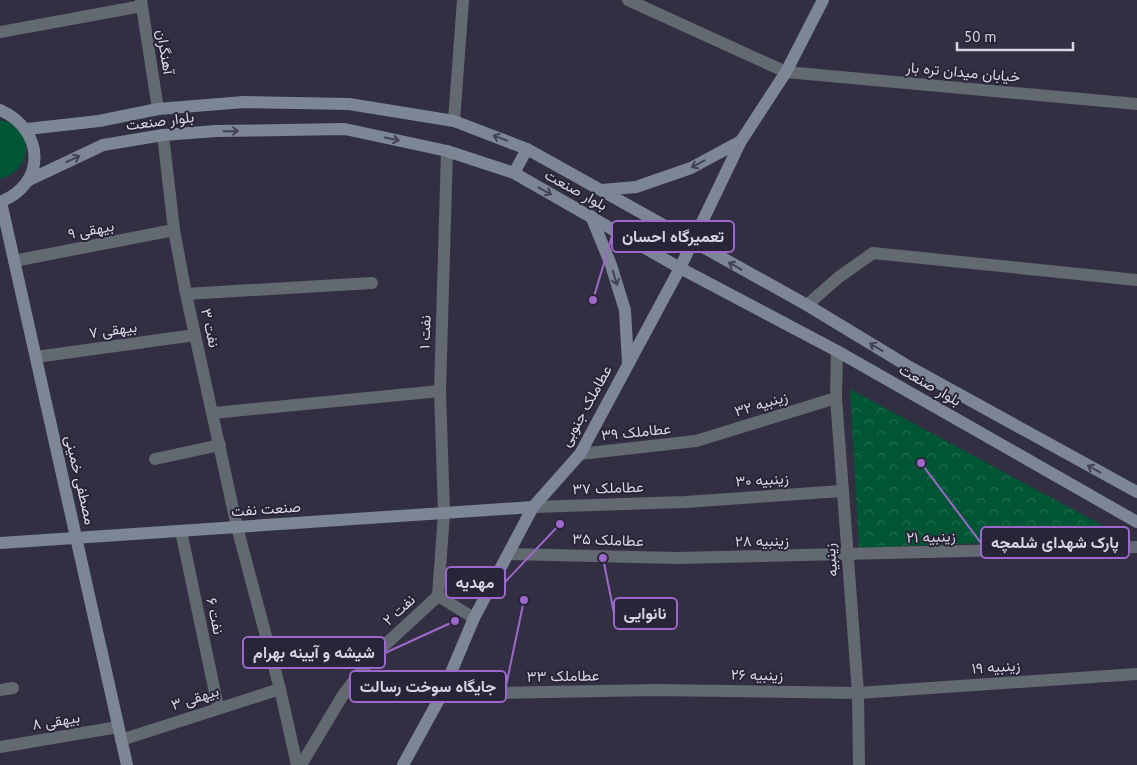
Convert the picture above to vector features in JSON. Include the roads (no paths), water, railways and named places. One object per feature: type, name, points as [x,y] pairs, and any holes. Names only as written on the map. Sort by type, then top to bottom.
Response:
[{"type":"main road","name":"عطاملک جنوبی","points":[[403,765],[442,694],[474,618],[533,507],[580,454],[680,268],[742,141],[786,72],[823,0]]},
{"type":"main road","name":"بلوار صنعت","points":[[27,129],[99,121],[158,109],[244,102],[349,104],[454,121],[527,149],[807,305],[906,365],[1130,485],[1137,492]]},
{"type":"main road","points":[[0,110],[14,116],[27,129],[34,146],[34,163],[28,180],[17,194],[1,202]]},
{"type":"main road","name":"بلوار صنعت","points":[[28,180],[103,145],[163,135],[216,131],[345,129],[447,151],[514,173],[680,268],[895,384],[1137,522]]},
{"type":"main road","points":[[602,190],[636,187],[682,171],[742,141]]},
{"type":"main road","points":[[514,173],[527,149]]},
{"type":"main road","name":"مصطفی خمینی","points":[[1,202],[127,765]]},
{"type":"main road","points":[[591,216],[611,265],[625,310],[628,363]]},
{"type":"main road","points":[[895,384],[906,365]]},
{"type":"main road","name":"صنعت نفت","points":[[0,543],[533,507]]},
{"type":"street","points":[[454,121],[462,0]]},
{"type":"street","name":"خیابان میدان تره بار","points":[[628,0],[786,72],[1137,104]]},
{"type":"street","points":[[0,32],[142,3]]},
{"type":"street","name":"آهنگران","points":[[142,3],[158,109]]},
{"type":"street","name":"نفت ۳","points":[[163,135],[174,230],[186,294],[237,527],[280,689],[297,765]]},
{"type":"street","name":"نفت ۱","points":[[444,513],[440,391],[447,151]]},
{"type":"street","name":"بیهقی ۹","points":[[14,261],[174,230]]},
{"type":"street","points":[[807,305],[839,277],[873,253],[1137,280]]},
{"type":"street","points":[[186,294],[372,283]]},
{"type":"street","name":"بیهقی ۷","points":[[36,357],[195,335]]},
{"type":"street","name":"زینبیه","points":[[837,352],[836,398],[858,693],[860,765]]},
{"type":"street","points":[[213,413],[440,391]]},
{"type":"street","name":"زینبیه ۳۲","points":[[696,442],[836,398]]},
{"type":"street","name":"عطاملک ۳۹","points":[[580,454],[696,442]]},
{"type":"street","points":[[155,459],[220,445]]},
{"type":"street","name":"زینبیه ۳۰","points":[[685,502],[842,491]]},
{"type":"street","name":"عطاملک ۳۷","points":[[533,507],[685,502]]},
{"type":"street","name":"نفت ۲","points":[[301,765],[343,695],[374,655],[438,596],[444,513]]},
{"type":"street","name":"نفت ۶","points":[[181,531],[218,707]]},
{"type":"street","name":"زینبیه ۲۱","points":[[847,556],[1137,548]]},
{"type":"street","name":"عطاملک ۳۵","points":[[509,554],[677,558]]},
{"type":"street","name":"زینبیه ۲۸","points":[[677,558],[847,556]]},
{"type":"street","points":[[438,596],[474,618]]},
{"type":"street","name":"زینبیه ۱۹","points":[[858,693],[1137,674]]},
{"type":"street","name":"بیهقی ۳","points":[[121,740],[218,707],[280,689]]},
{"type":"street","name":"زینبیه ۲۶","points":[[655,690],[858,693]]},
{"type":"street","name":"عطاملک ۳۳","points":[[442,694],[655,690]]},
{"type":"street","name":"بیهقی ۸","points":[[0,747],[118,727]]},
{"type":"place","name":"تعمیرگاه احسان","points":[[593,300]]},
{"type":"place","name":"پارک شهدای شلمچه","points":[[921,463]]},
{"type":"place","name":"مهدیه","points":[[560,524]]},
{"type":"place","name":"نانوایی","points":[[603,558]]},
{"type":"place","name":"جایگاه سوخت رسالت","points":[[524,600]]},
{"type":"place","name":"شیشه و آیینه بهرام","points":[[455,621]]}]
